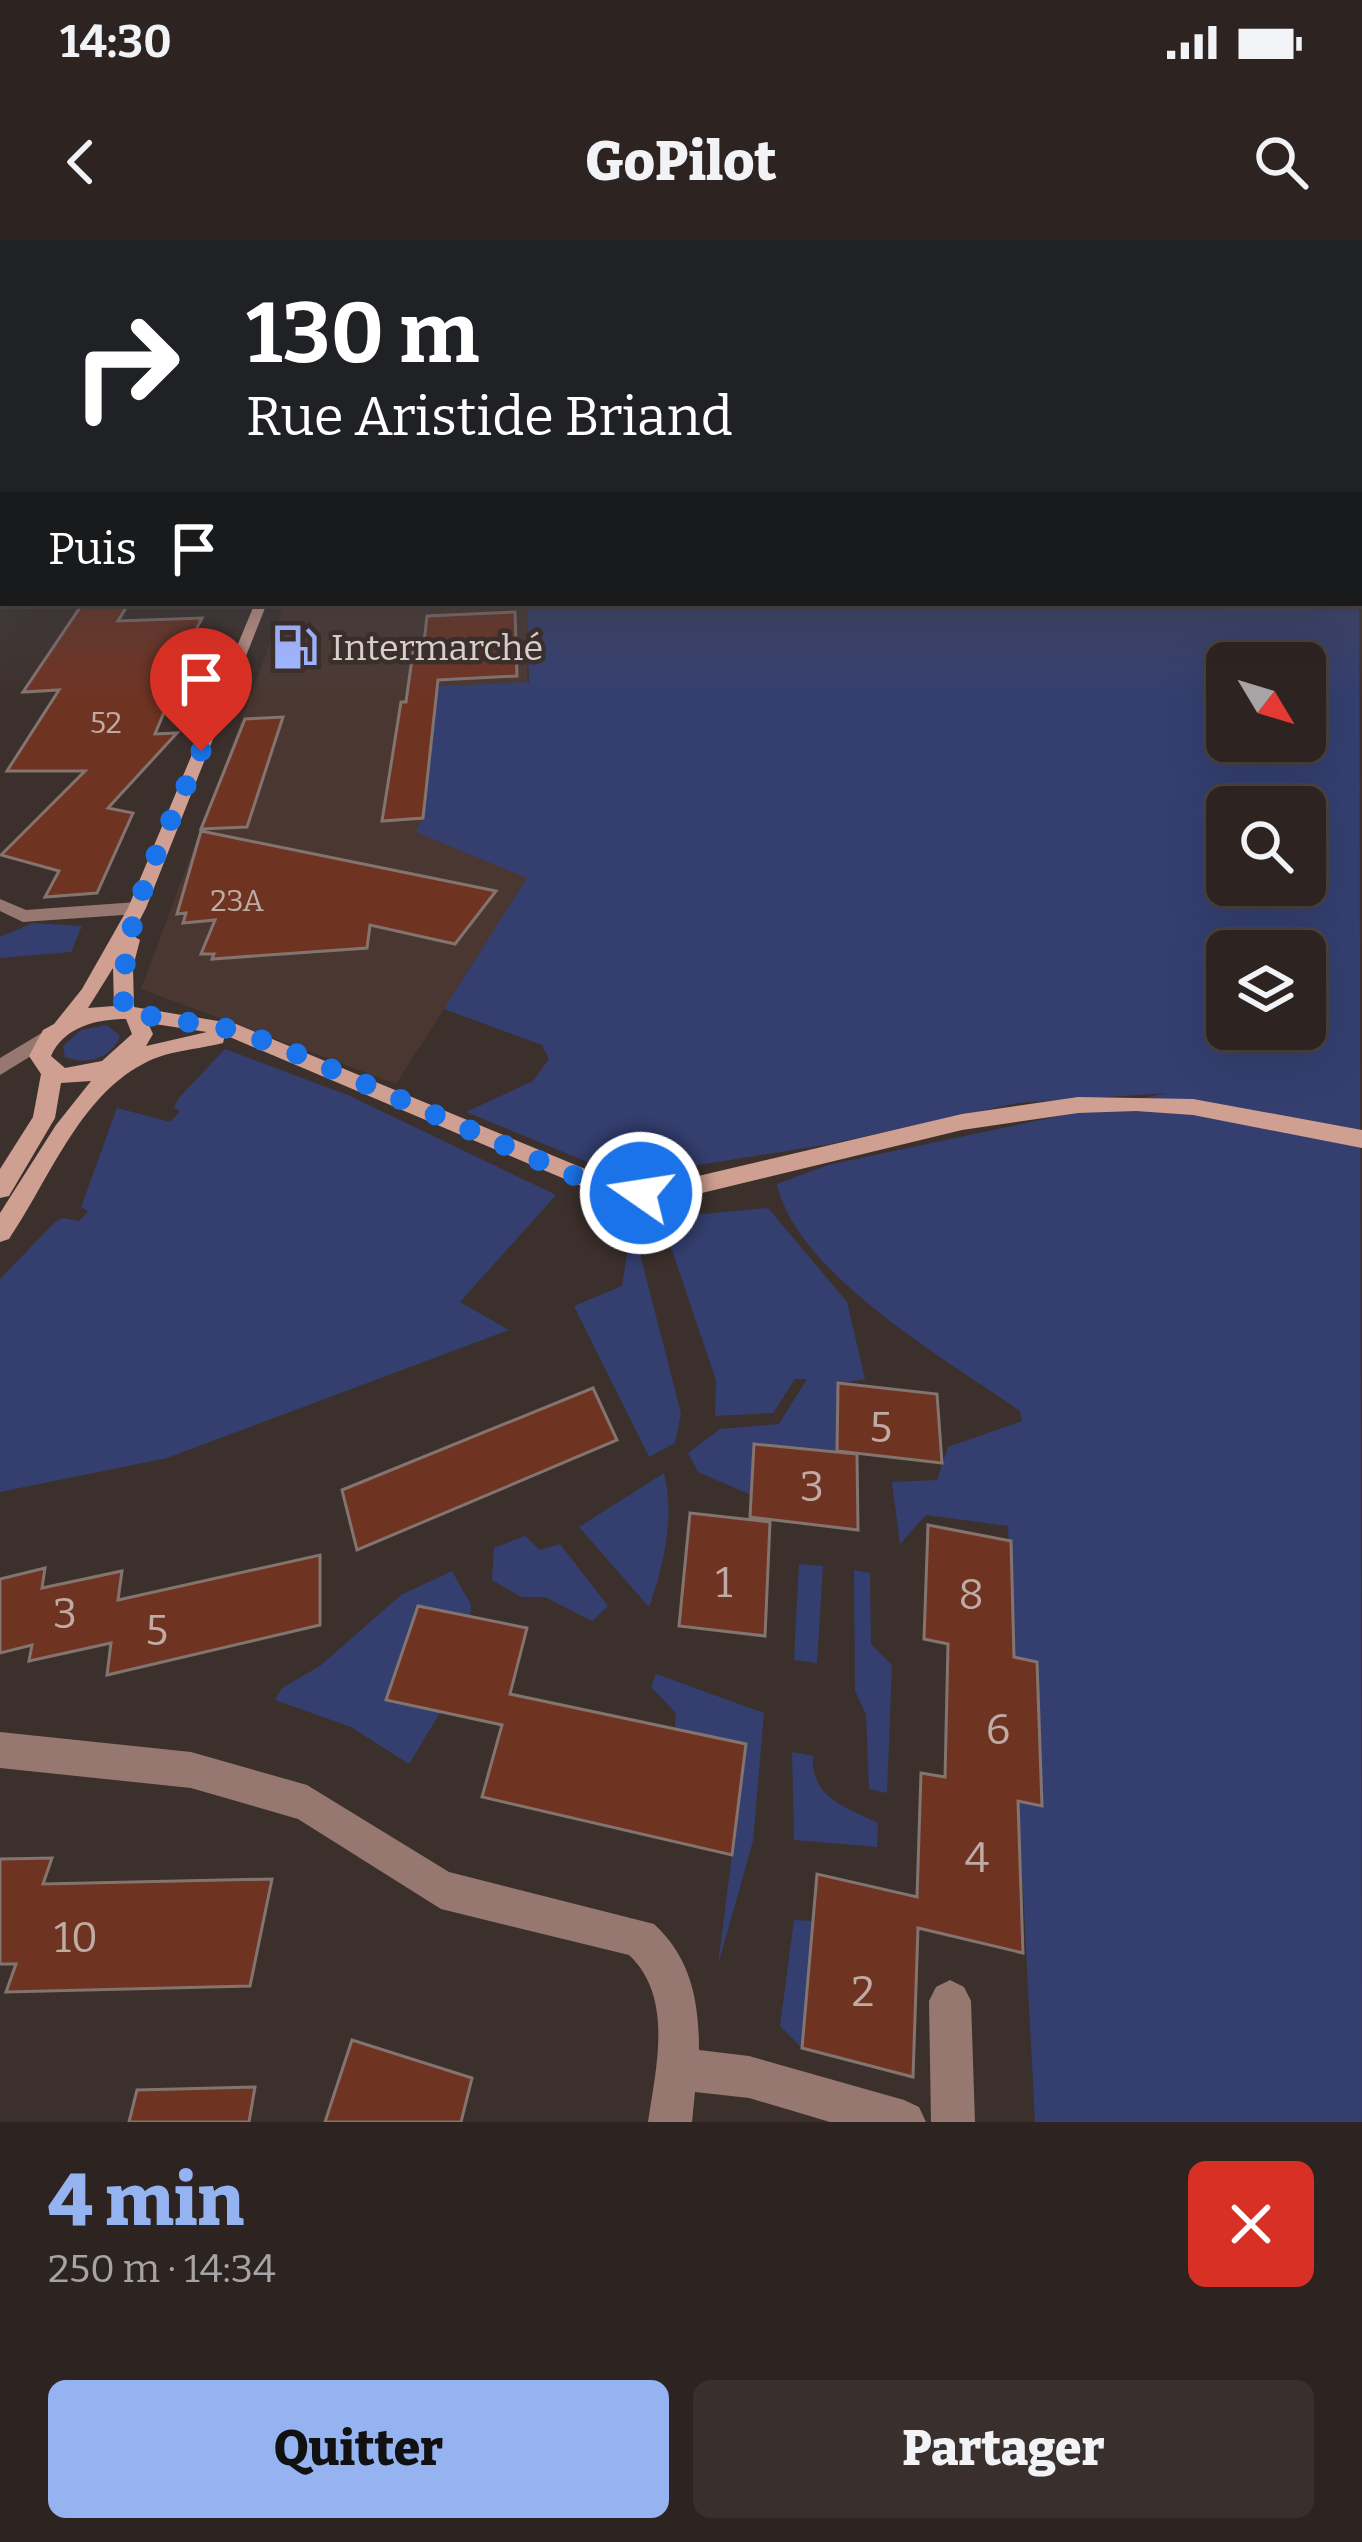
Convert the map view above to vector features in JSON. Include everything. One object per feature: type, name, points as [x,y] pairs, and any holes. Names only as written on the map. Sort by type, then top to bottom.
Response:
[{"type":"street","points":[[0,1189],[44,1118],[47,1068],[40,1056],[55,1030],[90,992],[136,908],[260,606]]},
{"type":"street","points":[[0,904],[22,916]]},
{"type":"street","points":[[0,928],[22,916],[136,908]]},
{"type":"street","points":[[0,1232],[43,1175],[91,1090],[143,1034],[129,1015],[123,967],[136,908]]},
{"type":"street","points":[[0,1068],[55,1030],[93,1013],[230,1029],[572,1175],[641,1193],[676,1190],[1040,1108],[1137,1103],[1187,1107],[1362,1139]]},
{"type":"street","points":[[0,1080],[47,1068],[81,1075],[192,1040],[252,1037]]},
{"type":"street","points":[[0,1750],[191,1770],[307,1803],[441,1890],[640,1938],[662,1953],[675,1981],[677,2068],[670,2122]]},
{"type":"street","points":[[950,2001],[953,2122]]},
{"type":"street","points":[[677,2068],[749,2077],[904,2122]]},
{"type":"shaded area","points":[[284,606],[527,606],[528,878],[396,1084],[141,989]]},
{"type":"shaded area","points":[[519,606],[1359,606],[1362,2122],[1035,2122],[1018,1793],[1042,1805],[1037,1662],[1014,1657],[1008,1526],[926,1515],[900,1544],[892,1482],[937,1480],[948,1447],[1022,1421],[1020,1411],[916,1340],[843,1282],[790,1217],[777,1184],[828,1165],[1167,1093],[1017,1103],[830,1144],[624,1177],[466,1112],[533,1081],[549,1059],[542,1045],[444,1009],[527,878],[416,832],[423,818],[436,701],[425,687],[529,682],[527,607]]},
{"type":"shaded area","points":[[33,923],[82,926],[71,952],[0,958],[0,937]]},
{"type":"shaded area","points":[[107,1025],[120,1036],[105,1055],[81,1061],[65,1057],[63,1046],[81,1030]]},
{"type":"shaded area","points":[[225,1049],[350,1096],[556,1195],[460,1302],[509,1330],[167,1458],[0,1492],[0,1279],[55,1222],[63,1218],[79,1221],[88,1211],[81,1207],[117,1108],[170,1122],[180,1111],[174,1108],[178,1099]]},
{"type":"shaded area","points":[[768,1208],[847,1302],[865,1379],[838,1384],[837,1452],[755,1444],[751,1495],[698,1472],[688,1453],[720,1429],[779,1424],[807,1379],[795,1379],[773,1413],[715,1416],[716,1380],[661,1218]]},
{"type":"shaded area","points":[[632,1223],[681,1413],[675,1443],[649,1457],[574,1306],[622,1286]]},
{"type":"shaded area","points":[[664,1473],[666,1541],[649,1607],[579,1527]]},
{"type":"shaded area","points":[[525,1536],[540,1550],[560,1544],[608,1606],[592,1621],[545,1597],[521,1597],[492,1580],[494,1548]]},
{"type":"shaded area","points":[[799,1564],[823,1566],[817,1663],[794,1660]]},
{"type":"shaded area","points":[[854,1570],[870,1573],[871,1644],[892,1665],[887,1793],[869,1789],[866,1714],[855,1691]]},
{"type":"shaded area","points":[[452,1571],[471,1605],[470,1617],[418,1607],[386,1699],[441,1711],[409,1764],[351,1727],[275,1700],[282,1688],[320,1666],[401,1595]]},
{"type":"shaded area","points":[[656,1674],[764,1713],[753,1841],[718,1965],[746,1745],[675,1729],[676,1713],[651,1687]]},
{"type":"shaded area","points":[[792,1752],[813,1756],[817,1782],[832,1799],[878,1823],[877,1847],[794,1840]]},
{"type":"shaded area","points":[[794,1920],[813,1921],[802,2048],[780,2026]]},
{"type":"building","points":[[81,606],[127,606],[118,621],[202,618],[171,679],[178,679],[155,734],[177,733],[108,808],[133,813],[97,893],[45,897],[59,871],[1,855],[85,771],[7,771],[59,690],[23,692]]},
{"type":"building","points":[[515,612],[517,676],[438,680],[423,818],[382,821],[401,702],[406,702],[414,644],[424,643],[427,616]]},
{"type":"building","points":[[283,717],[247,827],[201,829],[245,719]]},
{"type":"building","points":[[201,831],[496,891],[455,944],[370,925],[367,948],[212,959],[214,954],[201,954],[215,920],[183,923],[186,913],[177,914]]},
{"type":"building","points":[[838,1383],[937,1394],[942,1463],[837,1451]]},
{"type":"building","points":[[593,1388],[617,1440],[357,1550],[342,1490]]},
{"type":"building","points":[[754,1444],[857,1454],[858,1530],[750,1517]]},
{"type":"building","points":[[690,1513],[770,1522],[765,1636],[679,1626]]},
{"type":"building","points":[[928,1525],[1011,1541],[1014,1657],[1037,1662],[1042,1806],[1018,1801],[1023,1953],[918,1928],[913,2077],[802,2048],[817,1874],[917,1897],[921,1773],[945,1777],[948,1644],[924,1639]]},
{"type":"building","points":[[320,1555],[320,1625],[107,1675],[111,1643],[29,1661],[32,1645],[0,1653],[0,1579],[45,1568],[42,1588],[122,1571],[118,1600]]},
{"type":"building","points":[[418,1606],[527,1628],[510,1694],[746,1744],[732,1855],[482,1797],[502,1725],[386,1700]]},
{"type":"building","points":[[52,1858],[43,1884],[272,1879],[250,1986],[6,1992],[16,1964],[0,1964],[0,1859]]},
{"type":"building","points":[[352,2040],[472,2078],[461,2122],[325,2122]]},
{"type":"building","points":[[255,2087],[249,2122],[129,2122],[137,2090]]},
{"type":"place","name":"Intermarché","points":[[295,647]]},
{"type":"route","points":[[201,751],[136,908],[123,967],[124,1012],[230,1029],[279,1046],[572,1175],[641,1193]]}]
